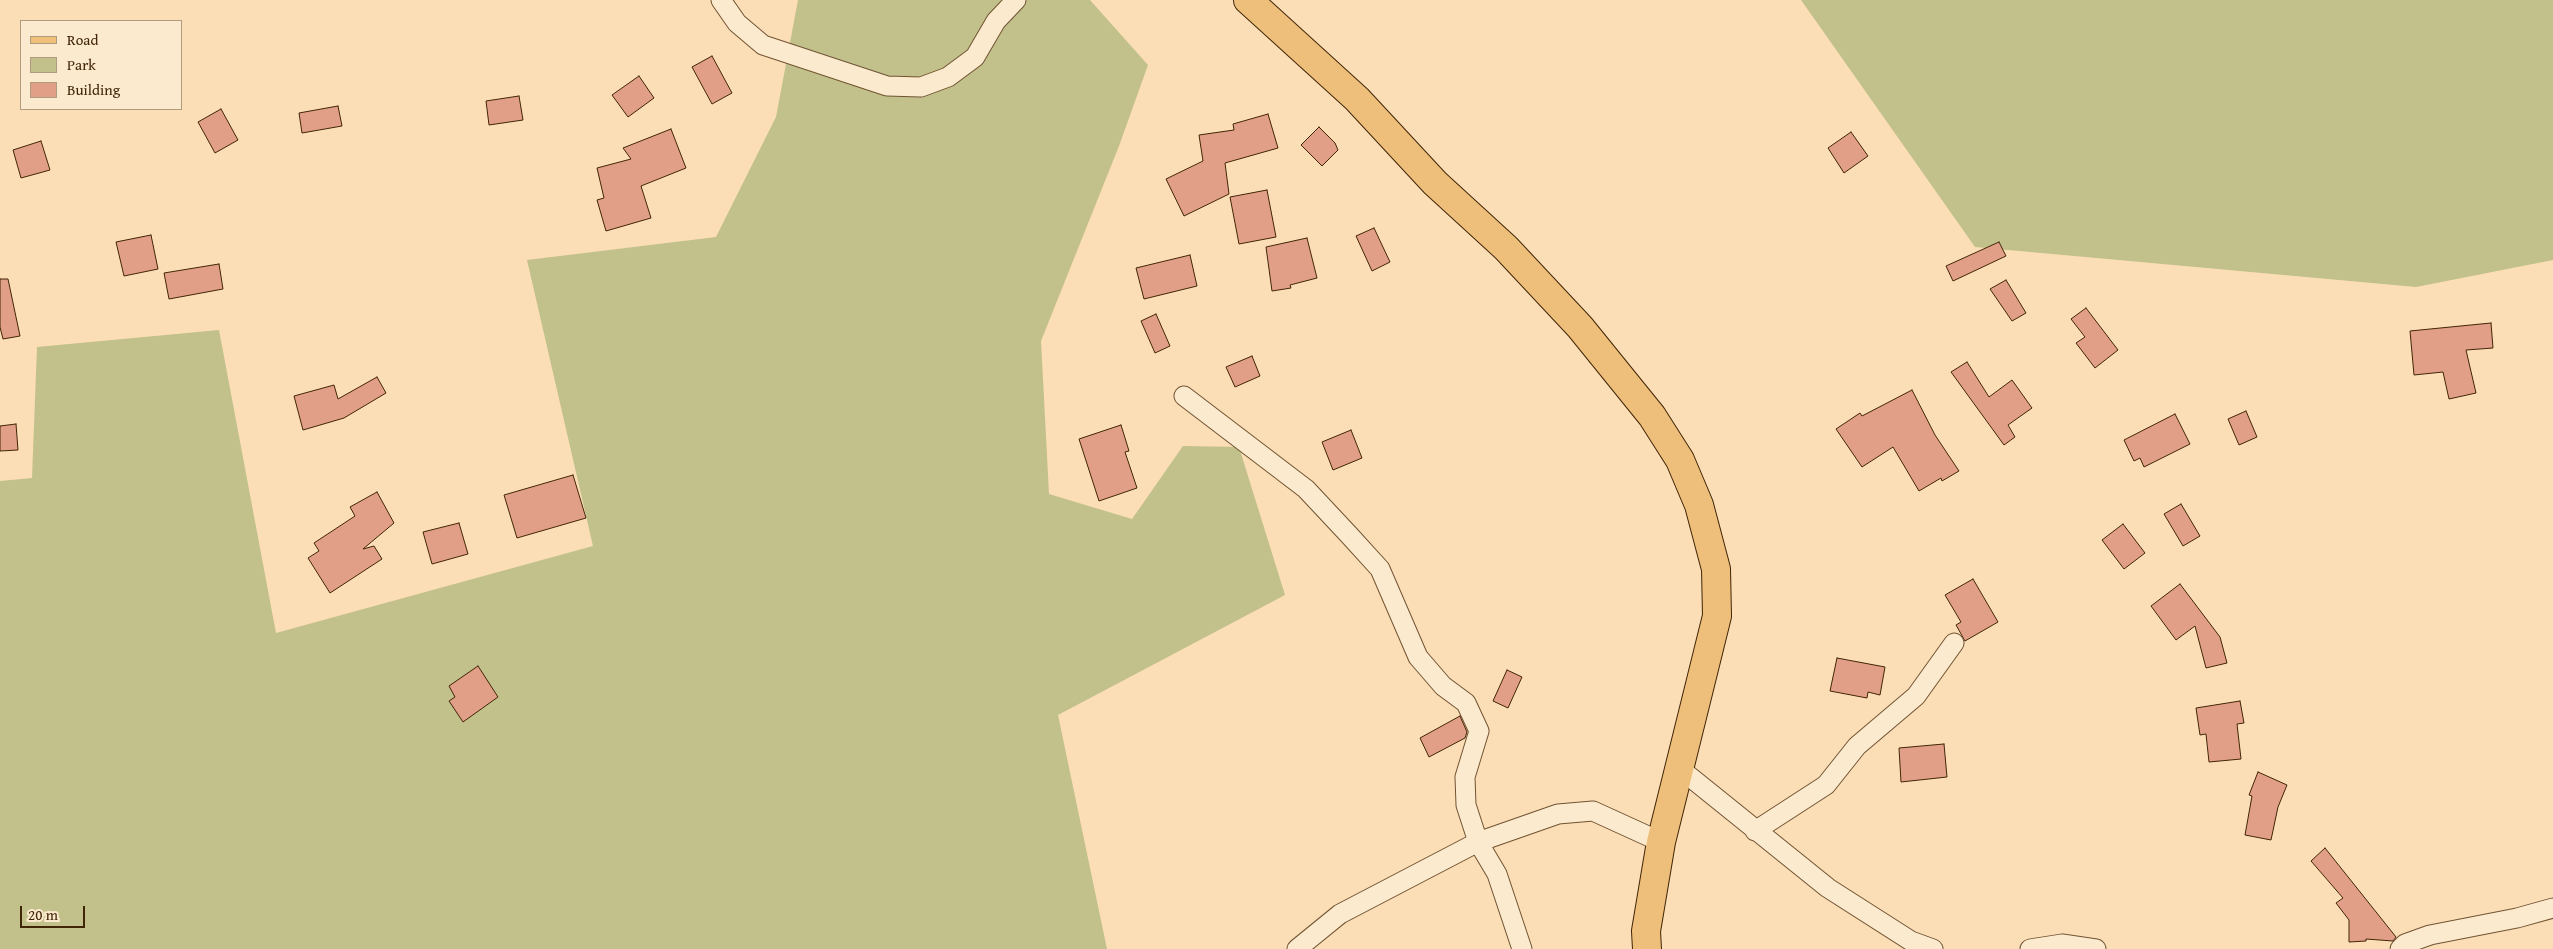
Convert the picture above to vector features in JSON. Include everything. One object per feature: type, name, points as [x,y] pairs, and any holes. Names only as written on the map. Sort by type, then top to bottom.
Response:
[{"type":"main road","points":[[1248,0],[1357,99],[1435,183],[1506,248],[1574,320],[1652,416],[1680,460],[1699,506],[1711,544],[1716,569],[1717,616],[1709,656],[1679,768],[1662,842],[1646,931],[1647,949]]},
{"type":"street","points":[[721,0],[737,23],[763,45],[887,86],[921,86],[948,78],[975,57],[996,21],[1016,0]]},
{"type":"street","points":[[1184,396],[1306,488],[1380,569],[1418,657],[1443,686],[1466,703],[1479,730],[1465,777],[1466,805],[1478,842],[1498,874],[1522,949]]},
{"type":"street","points":[[1755,831],[1826,785],[1857,746],[1916,696],[1954,643]]},
{"type":"street","points":[[1679,768],[1828,888],[1911,941],[1934,949]]},
{"type":"street","points":[[1297,949],[1340,914],[1478,842],[1558,814],[1593,811],[1662,842]]},
{"type":"street","points":[[2400,949],[2405,944],[2430,935],[2517,918],[2553,908]]},
{"type":"street","points":[[2030,949],[2062,944],[2096,949]]},
{"type":"green space","points":[[798,0],[1090,0],[1148,65],[1119,146],[1041,341],[1049,494],[1132,519],[1183,446],[1239,447],[1285,595],[1058,715],[1107,949],[0,949],[0,481],[32,478],[37,347],[219,330],[276,633],[593,546],[527,260],[716,237],[776,117]]},
{"type":"green space","points":[[1801,0],[2553,0],[2553,260],[2416,287],[1975,247]]},
{"type":"building","points":[[712,56],[732,93],[712,104],[692,67]]},
{"type":"building","points":[[639,76],[654,98],[628,117],[612,95]]},
{"type":"building","points":[[519,96],[523,120],[489,125],[486,101]]},
{"type":"building","points":[[338,106],[342,126],[302,133],[299,113]]},
{"type":"building","points":[[221,109],[238,140],[215,153],[198,122]]},
{"type":"building","points":[[1268,114],[1278,148],[1225,163],[1229,194],[1184,216],[1166,179],[1203,161],[1199,135],[1234,130],[1233,124]]},
{"type":"building","points":[[1319,127],[1335,143],[1338,150],[1322,166],[1301,145]]},
{"type":"building","points":[[671,129],[686,168],[641,186],[651,218],[606,231],[597,200],[604,198],[597,168],[631,159],[623,148]]},
{"type":"building","points":[[1851,132],[1868,156],[1844,173],[1828,148]]},
{"type":"building","points":[[41,141],[50,170],[21,178],[13,150]]},
{"type":"building","points":[[1267,190],[1276,237],[1239,244],[1230,197]]},
{"type":"building","points":[[1374,228],[1390,262],[1372,271],[1356,236]]},
{"type":"building","points":[[151,235],[158,269],[124,276],[116,242]]},
{"type":"building","points":[[1307,238],[1317,278],[1290,285],[1291,288],[1272,291],[1266,247]]},
{"type":"building","points":[[1999,242],[2006,256],[1953,281],[1946,266]]},
{"type":"building","points":[[1190,255],[1197,286],[1144,299],[1136,268]]},
{"type":"building","points":[[219,264],[223,289],[169,299],[164,273]]},
{"type":"building","points":[[0,279],[8,279],[20,336],[3,339],[0,327]]},
{"type":"building","points":[[2006,280],[2026,313],[2012,321],[1990,289]]},
{"type":"building","points":[[2086,308],[2118,350],[2095,368],[2076,343],[2085,337],[2071,319]]},
{"type":"building","points":[[1156,314],[1170,346],[1155,353],[1141,321]]},
{"type":"building","points":[[2491,323],[2493,348],[2466,350],[2476,393],[2449,399],[2443,372],[2414,375],[2410,331]]},
{"type":"building","points":[[1252,356],[1260,376],[1235,387],[1226,367]]},
{"type":"building","points":[[1967,362],[1989,397],[2012,380],[2032,408],[2008,425],[2015,437],[2004,445],[1951,372]]},
{"type":"building","points":[[377,377],[386,393],[344,418],[303,430],[294,396],[334,385],[338,399]]},
{"type":"building","points":[[1912,390],[1935,435],[1959,471],[1942,481],[1941,478],[1919,491],[1893,447],[1862,467],[1836,429],[1860,413],[1862,416]]},
{"type":"building","points":[[2246,411],[2257,437],[2239,445],[2228,419]]},
{"type":"building","points":[[2175,414],[2190,444],[2144,467],[2140,458],[2134,461],[2124,440]]},
{"type":"building","points":[[16,424],[18,450],[0,451],[0,426]]},
{"type":"building","points":[[1121,425],[1129,451],[1125,452],[1137,488],[1099,501],[1079,439]]},
{"type":"building","points":[[1351,430],[1362,458],[1333,470],[1322,442]]},
{"type":"building","points":[[573,475],[586,518],[517,538],[504,495]]},
{"type":"building","points":[[377,492],[394,523],[363,549],[374,546],[382,559],[330,593],[308,558],[319,551],[314,543],[355,516],[350,507]]},
{"type":"building","points":[[2181,504],[2200,536],[2183,546],[2164,514]]},
{"type":"building","points":[[459,523],[468,554],[432,564],[423,532]]},
{"type":"building","points":[[2123,524],[2145,553],[2124,569],[2102,540]]},
{"type":"building","points":[[1973,579],[1998,622],[1965,641],[1956,625],[1961,622],[1945,595]]},
{"type":"building","points":[[2180,584],[2220,637],[2227,663],[2206,668],[2195,626],[2176,640],[2151,606]]},
{"type":"building","points":[[1837,658],[1885,667],[1880,695],[1868,692],[1867,698],[1830,691]]},
{"type":"building","points":[[478,666],[498,697],[463,722],[449,701],[455,697],[449,686]]},
{"type":"building","points":[[1507,670],[1522,677],[1508,708],[1493,701]]},
{"type":"building","points":[[2240,701],[2244,723],[2237,724],[2241,759],[2209,762],[2206,734],[2200,735],[2196,708]]},
{"type":"building","points":[[1460,716],[1467,732],[1465,738],[1429,757],[1420,738]]},
{"type":"building","points":[[1944,744],[1947,777],[1901,782],[1899,748]]},
{"type":"building","points":[[2258,772],[2287,785],[2278,807],[2271,840],[2245,835],[2252,796],[2249,795]]},
{"type":"building","points":[[2325,848],[2396,937],[2393,941],[2366,939],[2366,941],[2349,942],[2349,920],[2336,903],[2343,898],[2311,861]]}]
